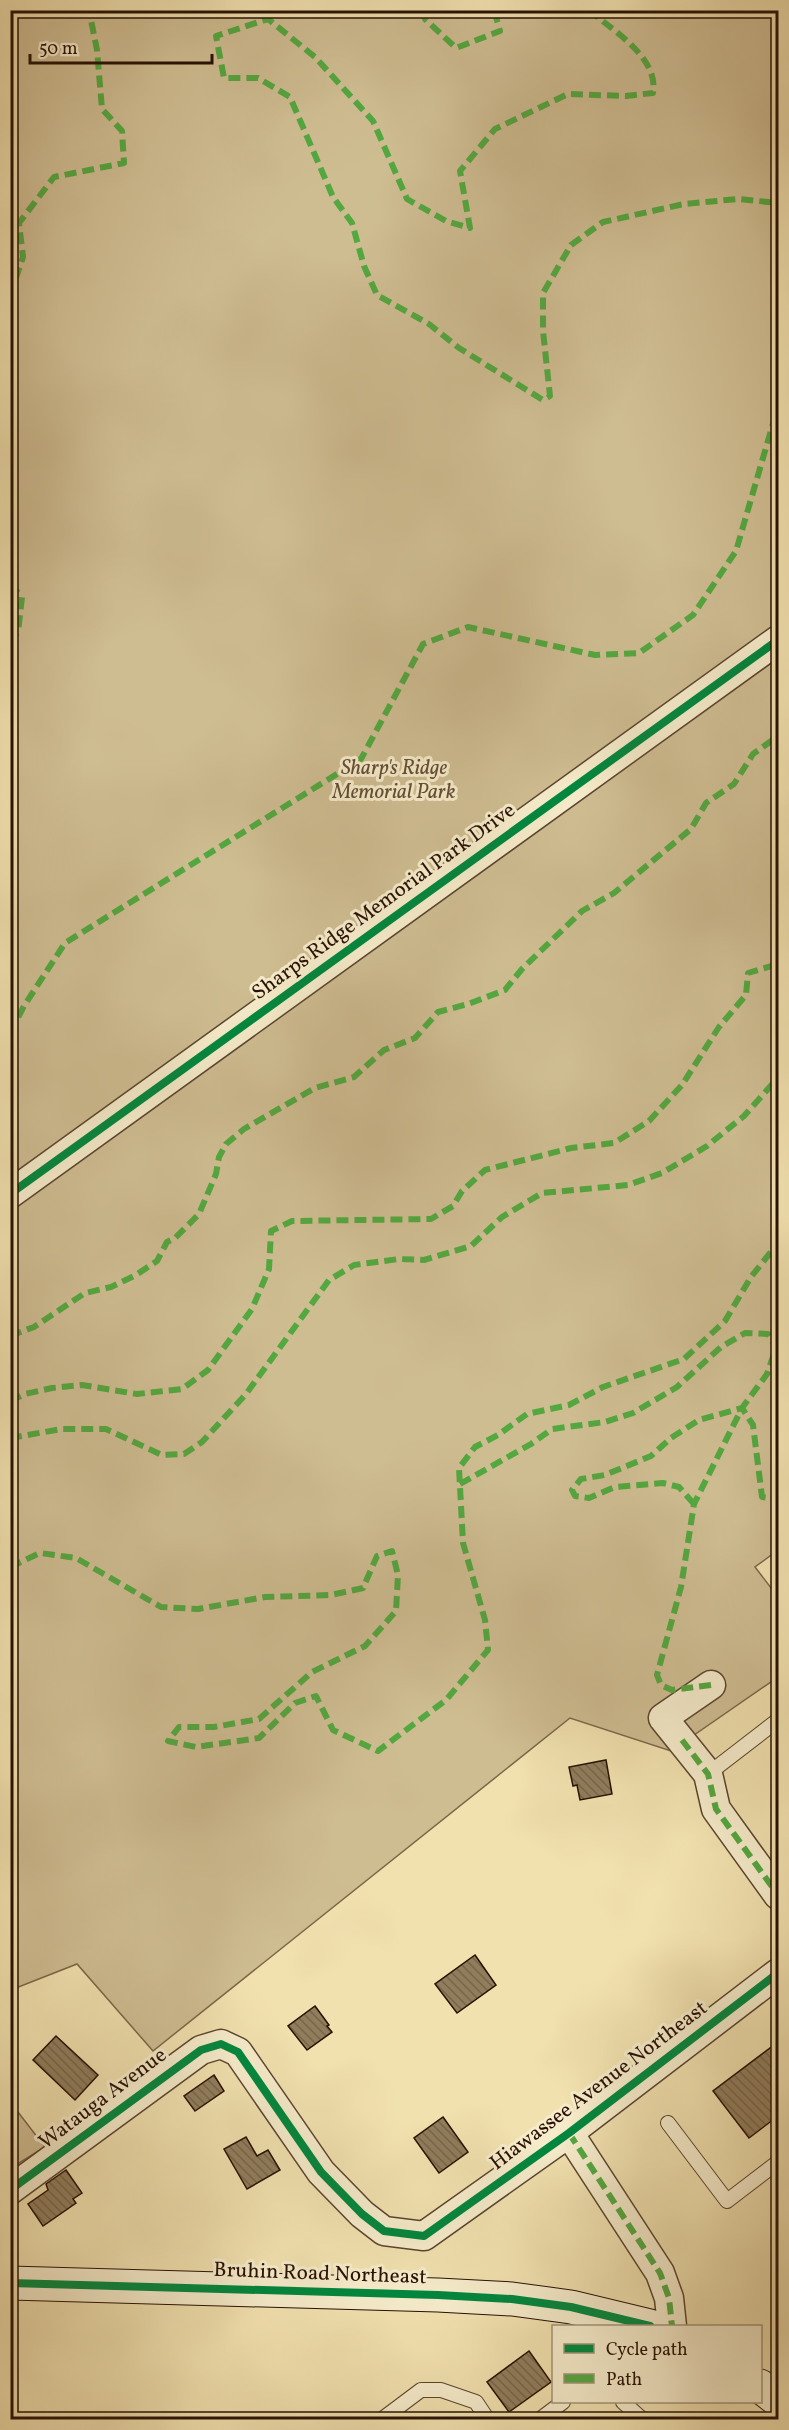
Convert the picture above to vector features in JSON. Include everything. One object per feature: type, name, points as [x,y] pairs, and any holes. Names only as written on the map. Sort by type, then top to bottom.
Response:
[{"type":"main road","name":"Bruhin Road Northeast","points":[[10,2283],[459,2296],[571,2307],[638,2324]]},
{"type":"main road","points":[[762,2388],[778,2400]]},
{"type":"street","name":"Sharps Ridge Memorial Park Drive","points":[[10,1194],[778,640]]},
{"type":"street","points":[[711,1685],[663,1718],[708,1774],[716,1809],[778,1895]]},
{"type":"street","name":"Hiawassee Avenue Northeast","points":[[221,2044],[238,2052],[321,2172],[362,2214],[384,2231],[424,2236],[569,2133],[778,1973]]},
{"type":"street","name":"Watauga Avenue","points":[[10,2190],[201,2050],[221,2044]]},
{"type":"street","points":[[569,2133],[660,2273],[669,2298],[672,2325]]},
{"type":"lane","points":[[708,1774],[778,1720]]},
{"type":"lane","points":[[668,2123],[727,2201],[778,2162]]},
{"type":"lane","points":[[381,2420],[421,2390],[441,2391],[476,2402],[488,2420]]},
{"type":"lane","points":[[539,2420],[562,2403]]},
{"type":"lane","points":[[624,2403],[643,2420]]},
{"type":"green space","name":"Sharp's Ridge Memorial Park","points":[[11,11],[778,11],[778,1550],[755,1567],[778,1597],[778,1677],[671,1751],[570,1718],[153,2051],[77,1964],[11,1990]]},
{"type":"green space","points":[[11,2103],[45,2147],[11,2168]]},
{"type":"building","points":[[606,1760],[612,1794],[580,1800],[577,1785],[573,1786],[569,1767]]},
{"type":"building","points":[[475,1955],[496,1985],[457,2013],[435,1984]]},
{"type":"building","points":[[315,2006],[332,2032],[307,2050],[288,2026]]},
{"type":"building","points":[[56,2036],[98,2075],[75,2100],[33,2060]]},
{"type":"building","points":[[778,2042],[778,2116],[749,2138],[713,2091]]},
{"type":"building","points":[[214,2075],[224,2091],[195,2111],[184,2096]]},
{"type":"building","points":[[443,2117],[468,2152],[439,2173],[414,2138]]},
{"type":"building","points":[[246,2137],[257,2156],[268,2150],[280,2170],[247,2189],[224,2149]]},
{"type":"building","points":[[66,2170],[82,2193],[73,2199],[76,2203],[43,2226],[28,2204],[48,2190],[46,2184]]},
{"type":"building","points":[[529,2351],[551,2382],[509,2412],[487,2382]]},
{"type":"marked path","points":[[10,296],[23,257],[19,223],[54,177],[124,163],[122,131],[102,109],[97,50],[89,10]]},
{"type":"marked path","points":[[422,10],[425,19],[456,48],[500,31],[494,10]]},
{"type":"marked path","points":[[589,10],[642,56],[653,80],[653,93],[626,96],[568,94],[495,129],[460,171],[470,228],[446,221],[407,199],[373,121],[315,57],[268,19],[216,36],[224,78],[258,78],[290,97],[333,197],[352,223],[364,266],[377,295],[429,324],[459,348],[543,400],[550,396],[543,331],[543,293],[571,245],[603,222],[684,204],[738,199],[778,203]]},
{"type":"marked path","points":[[10,1033],[24,1006],[65,943],[361,759],[423,644],[468,627],[595,655],[639,653],[693,615],[736,551],[774,420],[778,414]]},
{"type":"marked path","points":[[10,584],[22,597],[18,632],[10,639]]},
{"type":"marked path","points":[[10,1336],[34,1327],[85,1293],[111,1287],[136,1275],[157,1261],[167,1242],[175,1238],[199,1214],[216,1174],[219,1157],[226,1144],[244,1129],[315,1088],[354,1077],[384,1050],[415,1038],[438,1012],[505,990],[522,969],[582,911],[614,893],[691,829],[706,803],[734,784],[753,754],[778,736]]},
{"type":"marked path","points":[[10,1401],[25,1394],[82,1385],[137,1394],[182,1389],[208,1370],[252,1309],[269,1269],[271,1231],[292,1221],[431,1219],[453,1206],[462,1191],[485,1170],[571,1148],[614,1143],[649,1121],[682,1085],[719,1027],[746,995],[748,973],[778,964]]},
{"type":"marked path","points":[[10,1438],[62,1429],[106,1429],[162,1455],[184,1454],[202,1442],[246,1394],[329,1280],[354,1265],[399,1259],[424,1260],[471,1246],[502,1217],[542,1193],[628,1185],[662,1173],[707,1146],[744,1116],[775,1081],[778,1074]]},
{"type":"marked path","points":[[10,1567],[40,1553],[76,1558],[161,1607],[198,1609],[265,1597],[331,1595],[363,1588],[377,1556],[392,1551],[398,1575],[396,1611],[365,1646],[312,1672],[259,1719],[214,1727],[179,1727],[168,1741],[196,1747],[259,1738],[295,1703],[316,1696],[333,1730],[378,1751],[446,1700],[488,1650],[485,1620],[463,1543],[459,1468],[475,1447],[498,1435],[527,1414],[569,1405],[603,1387],[684,1359],[725,1321],[751,1277],[774,1248],[778,1247]]},
{"type":"marked path","points":[[460,1484],[531,1444],[552,1429],[605,1422],[633,1413],[677,1387],[721,1347],[745,1333],[768,1334],[778,1351]]},
{"type":"marked path","points":[[711,1685],[672,1690],[661,1685],[657,1675],[681,1587],[694,1504],[742,1408],[767,1374],[778,1342]]},
{"type":"marked path","points":[[694,1504],[679,1487],[663,1483],[615,1487],[589,1498],[575,1496],[572,1490],[581,1479],[605,1475],[651,1456],[671,1438],[699,1420],[742,1408],[753,1425],[762,1497],[778,1499]]},
{"type":"marked path","points":[[682,1740],[708,1774],[716,1809],[778,1895]]},
{"type":"marked path","points":[[569,2133],[660,2273],[669,2298],[672,2325]]},
{"type":"cycle path","points":[[10,1194],[778,640]]},
{"type":"cycle path","points":[[10,2190],[201,2050],[221,2044],[238,2052],[321,2172],[362,2214],[384,2231],[424,2236],[569,2133],[778,1973]]},
{"type":"cycle path","points":[[10,2283],[512,2299],[571,2307],[646,2325]]}]
